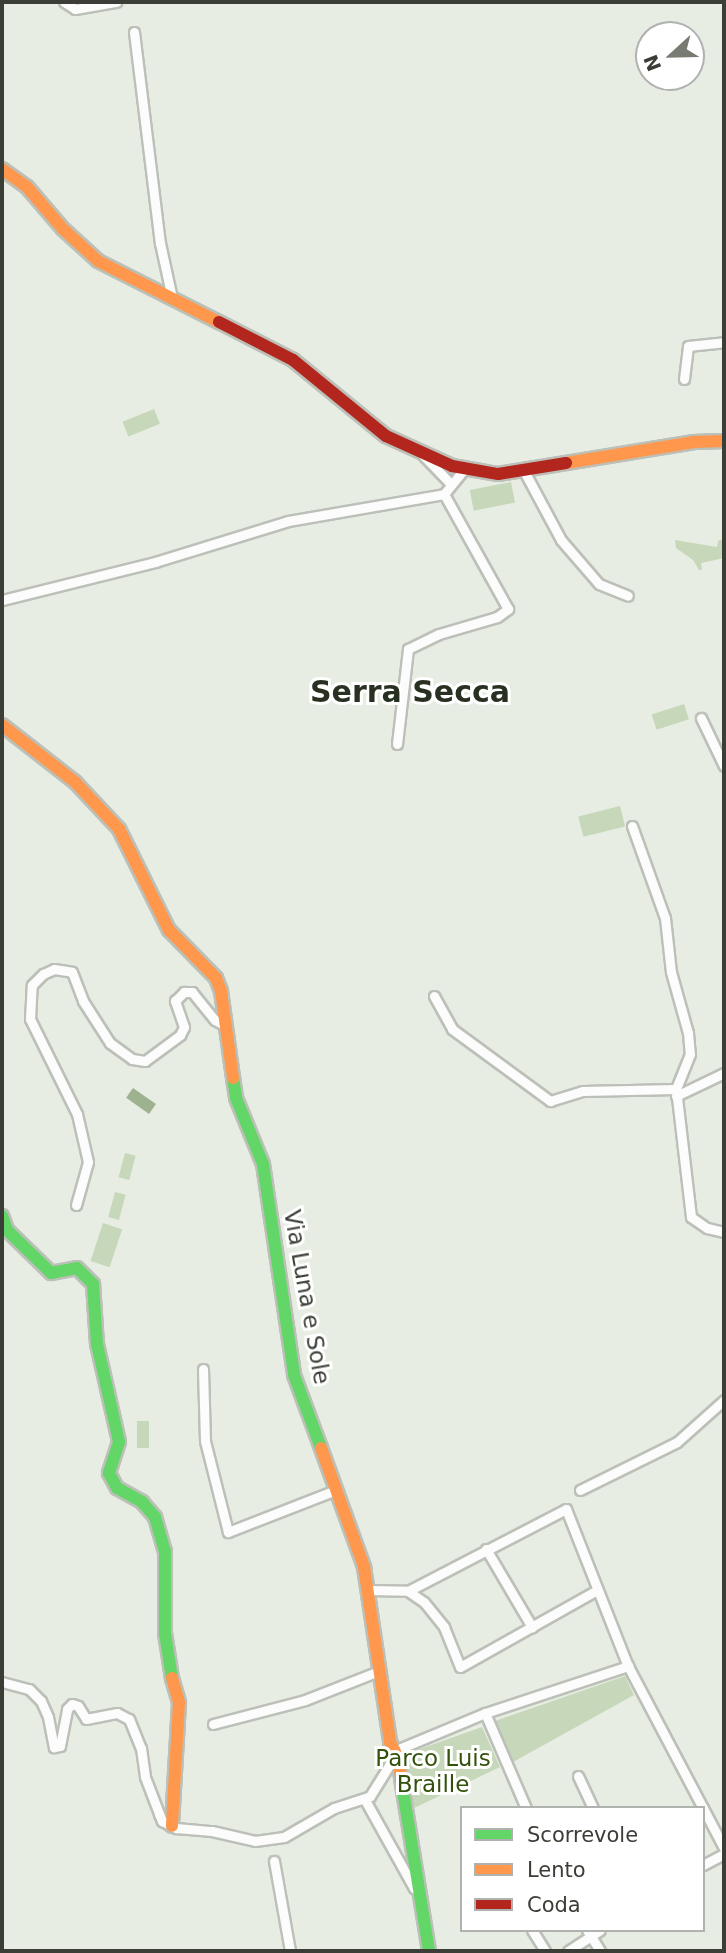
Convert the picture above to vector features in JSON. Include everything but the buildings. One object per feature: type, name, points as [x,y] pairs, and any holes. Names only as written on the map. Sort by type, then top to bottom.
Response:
[{"type":"street","points":[[64,2],[75,9],[116,2]]},
{"type":"street","points":[[134,32],[160,243],[172,298]]},
{"type":"street","points":[[2,169],[27,187],[63,229],[98,261],[293,359],[386,436],[458,467],[498,474],[694,442],[724,440]]},
{"type":"street","points":[[684,379],[688,346],[724,342]]},
{"type":"street","points":[[421,452],[451,484]]},
{"type":"street","points":[[2,600],[155,562],[288,521],[444,494],[463,474],[458,467]]},
{"type":"street","points":[[524,471],[561,540],[599,584],[628,596]]},
{"type":"street","points":[[397,744],[408,649],[439,634],[497,617],[508,609],[444,494]]},
{"type":"street","points":[[701,718],[724,766]]},
{"type":"street","name":"Via Luna e Sole","points":[[2,725],[75,782],[119,829],[169,930],[216,978],[221,991],[236,1098],[263,1164],[294,1375],[369,1590],[390,1742],[396,1754],[429,1951]]},
{"type":"street","points":[[632,826],[664,918],[671,972],[688,1033],[690,1054],[676,1092],[691,1217],[707,1228],[724,1232]]},
{"type":"street","points":[[76,1205],[88,1162],[77,1114],[30,1019],[32,985],[43,974],[54,969],[72,972],[83,1001],[110,1043],[132,1059],[145,1061],[154,1057],[180,1035],[184,1027],[175,1001],[184,992],[192,992],[215,1020],[226,1026]]},
{"type":"street","points":[[434,996],[444,1021],[452,1029],[550,1101],[583,1091],[676,1092],[724,1073]]},
{"type":"street","points":[[2,1216],[7,1230],[51,1273],[77,1268],[93,1284],[97,1344],[119,1442],[108,1472],[117,1488],[142,1502],[155,1517],[165,1551],[165,1633],[169,1670],[179,1703],[172,1826]]},
{"type":"street","points":[[203,1369],[205,1441],[228,1532],[336,1490]]},
{"type":"street","points":[[579,1490],[677,1442],[724,1400]]},
{"type":"street","points":[[369,1590],[408,1591],[566,1509],[628,1666],[702,1806]]},
{"type":"street","points":[[485,1549],[532,1627]]},
{"type":"street","points":[[408,1591],[424,1602],[444,1627],[460,1667],[597,1590]]},
{"type":"street","points":[[2,1682],[29,1689],[41,1701],[48,1717],[54,1747],[60,1744],[67,1709],[72,1704],[77,1705],[86,1720],[117,1713],[128,1718],[141,1748],[145,1777],[162,1821],[172,1826],[268,1841],[298,1830],[334,1808],[365,1800],[384,1777],[396,1754],[485,1713],[628,1666]]},
{"type":"street","points":[[213,1724],[304,1700],[379,1671]]},
{"type":"street","points":[[485,1713],[525,1806]]},
{"type":"street","points":[[578,1776],[592,1806]]},
{"type":"street","points":[[365,1800],[414,1888],[420,1892]]},
{"type":"street","points":[[705,1812],[724,1848]]},
{"type":"street","points":[[705,1864],[724,1854]]},
{"type":"street","points":[[274,1861],[290,1951]]},
{"type":"street","points":[[533,1932],[545,1951]]},
{"type":"street","points":[[568,1951],[589,1933],[600,1951]]},
{"type":"green space","points":[[154,409],[160,424],[128,437],[122,422]]},
{"type":"green space","points":[[511,482],[515,503],[474,511],[470,490]]},
{"type":"green space","points":[[723,539],[724,558],[701,563],[702,570],[676,548],[675,540],[717,547],[718,541]]},
{"type":"green space","points":[[684,704],[689,719],[657,730],[652,715]]},
{"type":"green space","points":[[620,806],[625,826],[583,837],[578,816]]},
{"type":"green space","points":[[125,1153],[136,1156],[129,1180],[119,1177]]},
{"type":"green space","points":[[115,1192],[126,1195],[119,1220],[108,1217]]},
{"type":"green space","points":[[103,1223],[122,1229],[110,1267],[91,1261]]},
{"type":"green space","points":[[137,1421],[149,1421],[149,1448],[137,1448]]},
{"type":"green space","name":"Parco Luis Braille","points":[[625,1676],[634,1695],[513,1762],[495,1721]]},
{"type":"green space","name":"Parco Luis Braille","points":[[482,1727],[500,1767],[412,1809],[403,1755]]},
{"type":"shaded area","points":[[133,1088],[156,1104],[149,1114],[126,1098]]},
{"type":"traffic: fast","points":[[233,1078],[236,1098],[263,1164],[294,1375],[321,1448]]},
{"type":"traffic: fast","points":[[2,1216],[7,1230],[51,1273],[77,1268],[93,1284],[97,1344],[119,1442],[109,1473],[117,1488],[142,1502],[155,1517],[165,1551],[165,1633],[172,1678]]},
{"type":"traffic: fast","points":[[401,1778],[429,1951]]},
{"type":"traffic: slow","points":[[2,169],[27,187],[63,229],[98,261],[219,322]]},
{"type":"traffic: slow","points":[[566,463],[694,442],[724,441]]},
{"type":"traffic: slow","points":[[2,725],[75,782],[119,829],[169,930],[216,978],[221,991],[233,1078]]},
{"type":"traffic: slow","points":[[321,1448],[364,1567],[390,1742],[398,1758],[401,1778]]},
{"type":"traffic: slow","points":[[172,1678],[179,1703],[172,1826]]},
{"type":"traffic: jam","points":[[219,322],[293,360],[386,436],[452,466],[498,474],[566,463]]},
{"type":"district","name":"Serra Secca","points":[[410,692]]}]
